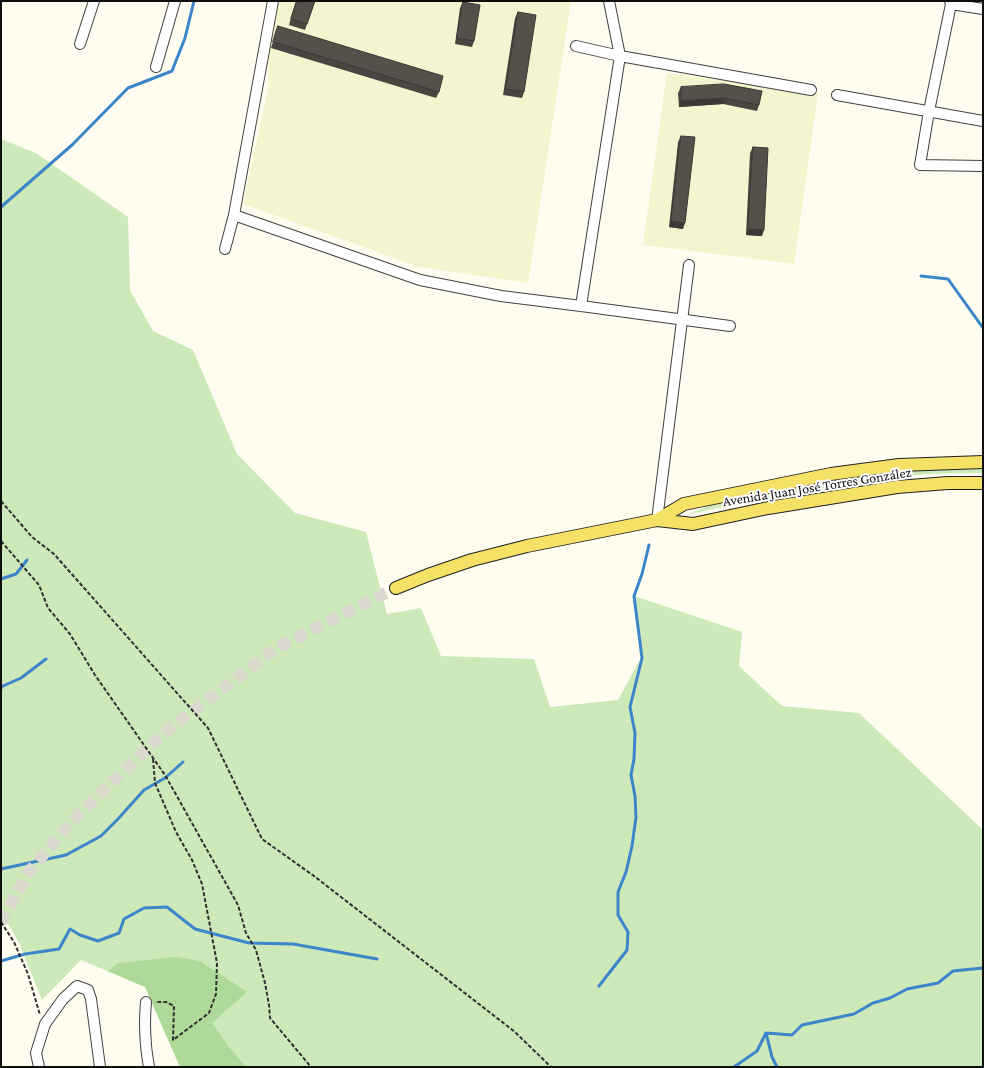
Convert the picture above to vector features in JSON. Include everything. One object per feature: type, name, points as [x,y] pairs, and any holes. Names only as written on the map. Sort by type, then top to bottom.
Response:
[{"type":"main road","name":"Avenida Juan José Torres González","points":[[657,520],[684,504],[831,474],[899,465],[983,462]]},
{"type":"main road","name":"Avenida Juan José Torres González","points":[[396,588],[472,560],[527,546],[657,520],[693,524],[768,508],[897,487],[948,483],[983,483]]},
{"type":"street","points":[[80,44],[94,1]]},
{"type":"street","points":[[156,67],[175,1]]},
{"type":"street","points":[[226,249],[234,215],[273,1]]},
{"type":"street","points":[[581,306],[620,56],[609,1]]},
{"type":"street","points":[[983,9],[950,2],[920,165],[983,166]]},
{"type":"street","points":[[576,46],[620,56],[811,90]]},
{"type":"street","points":[[837,95],[983,121]]},
{"type":"street","points":[[234,215],[420,280],[501,296],[730,326]]},
{"type":"street","points":[[657,520],[689,265]]},
{"type":"street","points":[[39,1067],[36,1053],[45,1024],[63,999],[77,986],[88,990],[91,999],[100,1067]]},
{"type":"street","points":[[146,1002],[145,1022],[149,1067]]},
{"type":"path","points":[[1,501],[32,537],[54,554],[208,728],[262,839],[314,876],[515,1032],[551,1067]]},
{"type":"path","points":[[1,541],[39,586],[48,608],[70,634],[95,675],[165,775],[238,905],[246,933],[256,950],[270,1005],[270,1018],[311,1067]]},
{"type":"path","points":[[146,1002],[166,1002],[174,1006],[173,1040],[209,1014],[216,994],[217,963],[202,884],[192,860],[176,832],[155,784],[153,757]]},
{"type":"path","points":[[1,922],[14,942],[28,974],[44,1028]]},
{"type":"green space","points":[[278,1],[571,1],[528,283],[419,267],[243,204],[269,84],[267,60]]},
{"type":"green space","points":[[667,73],[818,93],[794,264],[643,245]]},
{"type":"green space","points":[[1,139],[36,153],[128,217],[130,290],[153,331],[193,350],[237,454],[295,513],[366,532],[387,614],[421,608],[441,656],[534,659],[550,707],[618,700],[641,658],[634,596],[742,632],[739,666],[782,706],[859,713],[983,830],[983,1067],[180,1067],[145,987],[81,960],[42,1000],[19,943],[1,911]]},
{"type":"green space","points":[[983,465],[983,473],[927,474],[869,480],[686,515],[721,501],[880,471]]},
{"type":"green space","points":[[176,957],[200,961],[247,992],[212,1023],[229,1047],[246,1067],[180,1067],[145,987],[108,971],[118,963]]},
{"type":"building","points":[[297,1],[315,1],[307,24],[291,19]]},
{"type":"building","points":[[463,2],[480,5],[474,41],[457,38]]},
{"type":"building","points":[[518,12],[536,15],[524,92],[506,89]]},
{"type":"building","points":[[278,26],[443,76],[439,92],[273,42]]},
{"type":"building","points":[[724,84],[762,91],[759,105],[725,98],[681,101],[681,87]]},
{"type":"building","points":[[681,136],[695,137],[685,223],[671,221]]},
{"type":"building","points":[[753,147],[768,148],[764,230],[748,229]]},
{"type":"waterway","points":[[1,207],[72,145],[128,88],[172,71],[185,38],[194,1]]},
{"type":"waterway","points":[[921,276],[948,279],[983,328]]},
{"type":"waterway","points":[[599,986],[627,950],[628,932],[618,915],[618,892],[626,872],[632,846],[636,817],[635,796],[631,775],[634,759],[635,733],[630,707],[642,658],[634,596],[642,574],[649,545]]},
{"type":"waterway","points":[[1,579],[16,574],[27,560]]},
{"type":"waterway","points":[[1,688],[21,678],[46,659]]},
{"type":"waterway","points":[[1,869],[66,855],[101,836],[144,790],[165,778],[183,762]]},
{"type":"waterway","points":[[1,961],[25,954],[59,949],[70,929],[80,935],[98,941],[119,933],[124,919],[144,908],[167,907],[195,929],[249,943],[293,944],[377,959]]},
{"type":"waterway","points":[[734,1067],[757,1051],[766,1033],[792,1035],[802,1025],[854,1014],[873,1003],[890,998],[907,989],[938,983],[953,971],[983,968]]},
{"type":"waterway","points":[[766,1033],[772,1057],[777,1067]]},
{"type":"tunnel","points":[[1,923],[28,873],[70,823],[161,735],[278,647],[396,588]]}]
